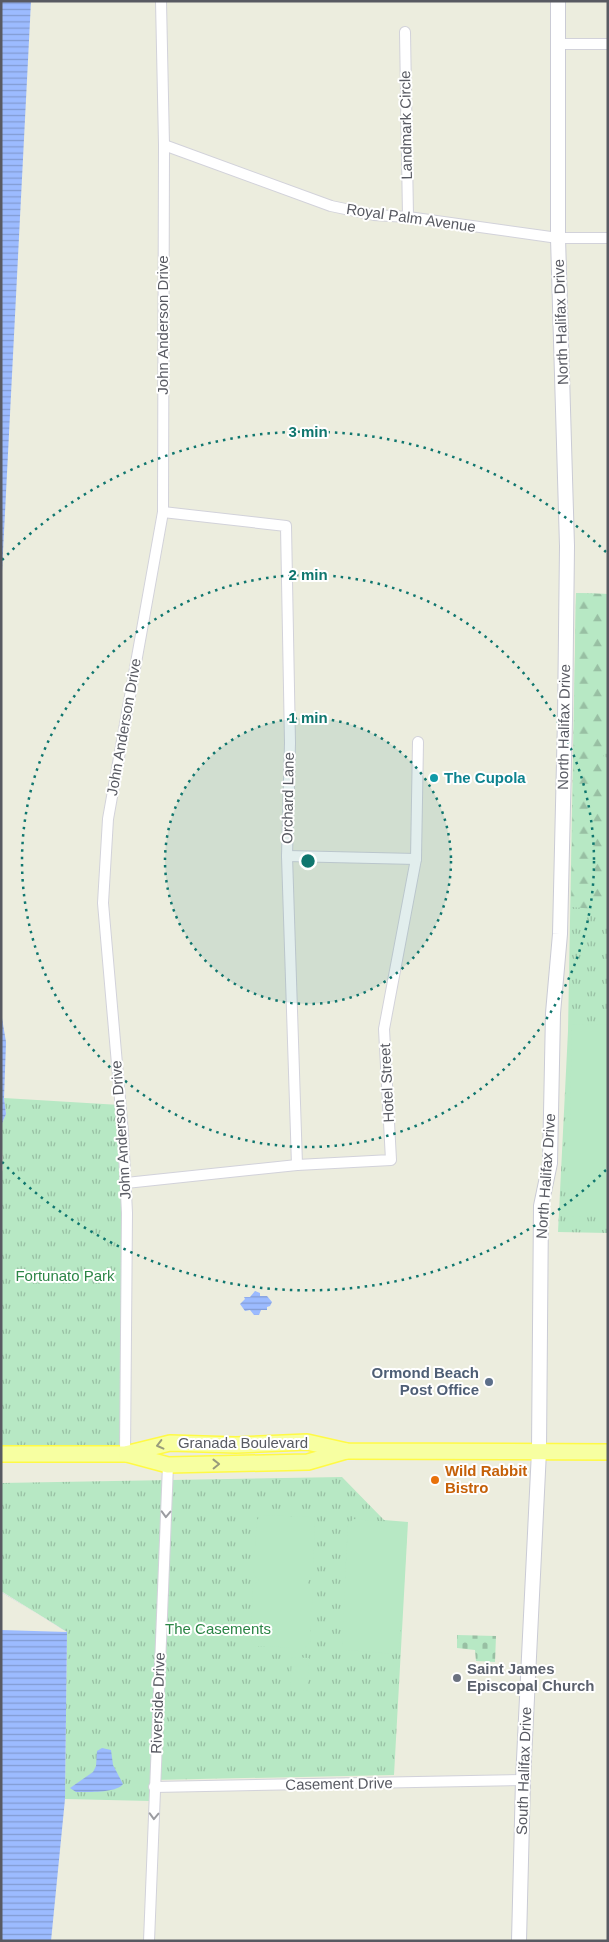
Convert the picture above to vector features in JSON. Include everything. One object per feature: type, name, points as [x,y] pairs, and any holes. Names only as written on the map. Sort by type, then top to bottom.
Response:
[{"type":"main road","name":"Granada Boulevard","points":[[125,1454],[170,1443],[236,1445],[307,1442],[347,1451]]},
{"type":"main road","points":[[168,1465],[176,1456],[188,1450],[236,1445]]},
{"type":"main road","points":[[347,1451],[608,1452]]},
{"type":"main road","name":"Granada Boulevard","points":[[125,1454],[168,1465],[308,1462],[347,1451]]},
{"type":"main road","points":[[1,1454],[125,1454]]},
{"type":"street","name":"John Anderson Drive","points":[[125,1454],[128,1244],[126,1183],[103,903],[108,819],[163,512],[164,145],[161,1]]},
{"type":"street","name":"North Halifax Drive","points":[[539,1451],[541,1206],[550,1162],[553,1013],[560,934],[567,546],[558,238],[558,1]]},
{"type":"street","name":"Landmark Circle","points":[[405,32],[408,217]]},
{"type":"street","points":[[558,44],[608,44]]},
{"type":"street","name":"Royal Palm Avenue","points":[[164,145],[331,206],[374,215],[408,217],[558,238],[608,238]]},
{"type":"street","name":"Orchard Lane","points":[[163,512],[286,526],[290,743],[287,856],[297,1164]]},
{"type":"street","name":"Hotel Street","points":[[126,1183],[297,1164],[391,1160],[384,1029],[416,859],[418,742]]},
{"type":"street","points":[[287,856],[416,859]]},
{"type":"street","name":"South Halifax Drive","points":[[519,1941],[523,1780],[539,1451]]},
{"type":"street","name":"Riverside Drive","points":[[148,1941],[168,1465]]},
{"type":"street","name":"Casement Drive","points":[[154,1787],[523,1780]]},
{"type":"green space","points":[[576,593],[608,594],[608,1233],[558,1232],[568,1031]]},
{"type":"green space","points":[[576,593],[608,594],[608,745],[603,756],[608,758],[608,907],[606,910],[571,907]]},
{"type":"green space","points":[[572,1024],[608,1025],[608,1217],[568,1216]]},
{"type":"green space","name":"Fortunato Park","points":[[4,1098],[120,1105],[123,1133],[125,1454],[1,1454],[1,1174],[3,1169],[1,1126],[6,1114]]},
{"type":"green space","name":"The Casements","points":[[342,1477],[384,1520],[408,1522],[394,1775],[152,1780],[150,1801],[65,1799],[67,1632],[1,1591],[1,1483]]},
{"type":"green space","points":[[261,1515],[311,1517],[315,1522],[313,1577],[307,1582],[313,1588],[310,1643],[304,1648],[255,1646],[251,1641],[253,1585],[260,1580],[253,1575],[257,1520]]},
{"type":"green space","points":[[353,1519],[401,1523],[407,1530],[404,1583],[398,1589],[403,1593],[399,1647],[394,1654],[346,1650],[342,1645],[345,1590],[351,1585],[345,1579],[348,1525]]},
{"type":"green space","points":[[457,1635],[496,1636],[495,1662],[476,1661],[475,1650],[457,1648]]},
{"type":"green space","points":[[292,1657],[309,1658],[307,1691],[290,1690]]},
{"type":"water","points":[[1,1],[31,1],[1,591]]},
{"type":"water","points":[[1,1012],[6,1042],[4,1098],[6,1114],[1,1126]]},
{"type":"water","points":[[255,1291],[260,1293],[260,1296],[267,1296],[272,1302],[267,1307],[267,1310],[261,1310],[259,1315],[254,1315],[250,1310],[245,1311],[240,1304],[245,1299],[244,1297],[250,1297]]},
{"type":"water","points":[[1,1592],[67,1632],[65,1799],[51,1941],[1,1941]]},
{"type":"water","points":[[102,1748],[111,1750],[113,1765],[123,1784],[115,1789],[101,1791],[76,1792],[70,1788],[93,1772],[96,1766],[97,1751]]},
{"type":"pier","points":[[1,1592],[38,1614],[67,1632],[1,1630]]},
{"type":"place","name":"The Cupola","points":[[434,778]]},
{"type":"place","name":"Ormond Beach Post Office","points":[[489,1382]]},
{"type":"place","name":"Wild Rabbit Bistro","points":[[435,1480]]},
{"type":"place","name":"Saint James Episcopal Church","points":[[457,1678]]}]
